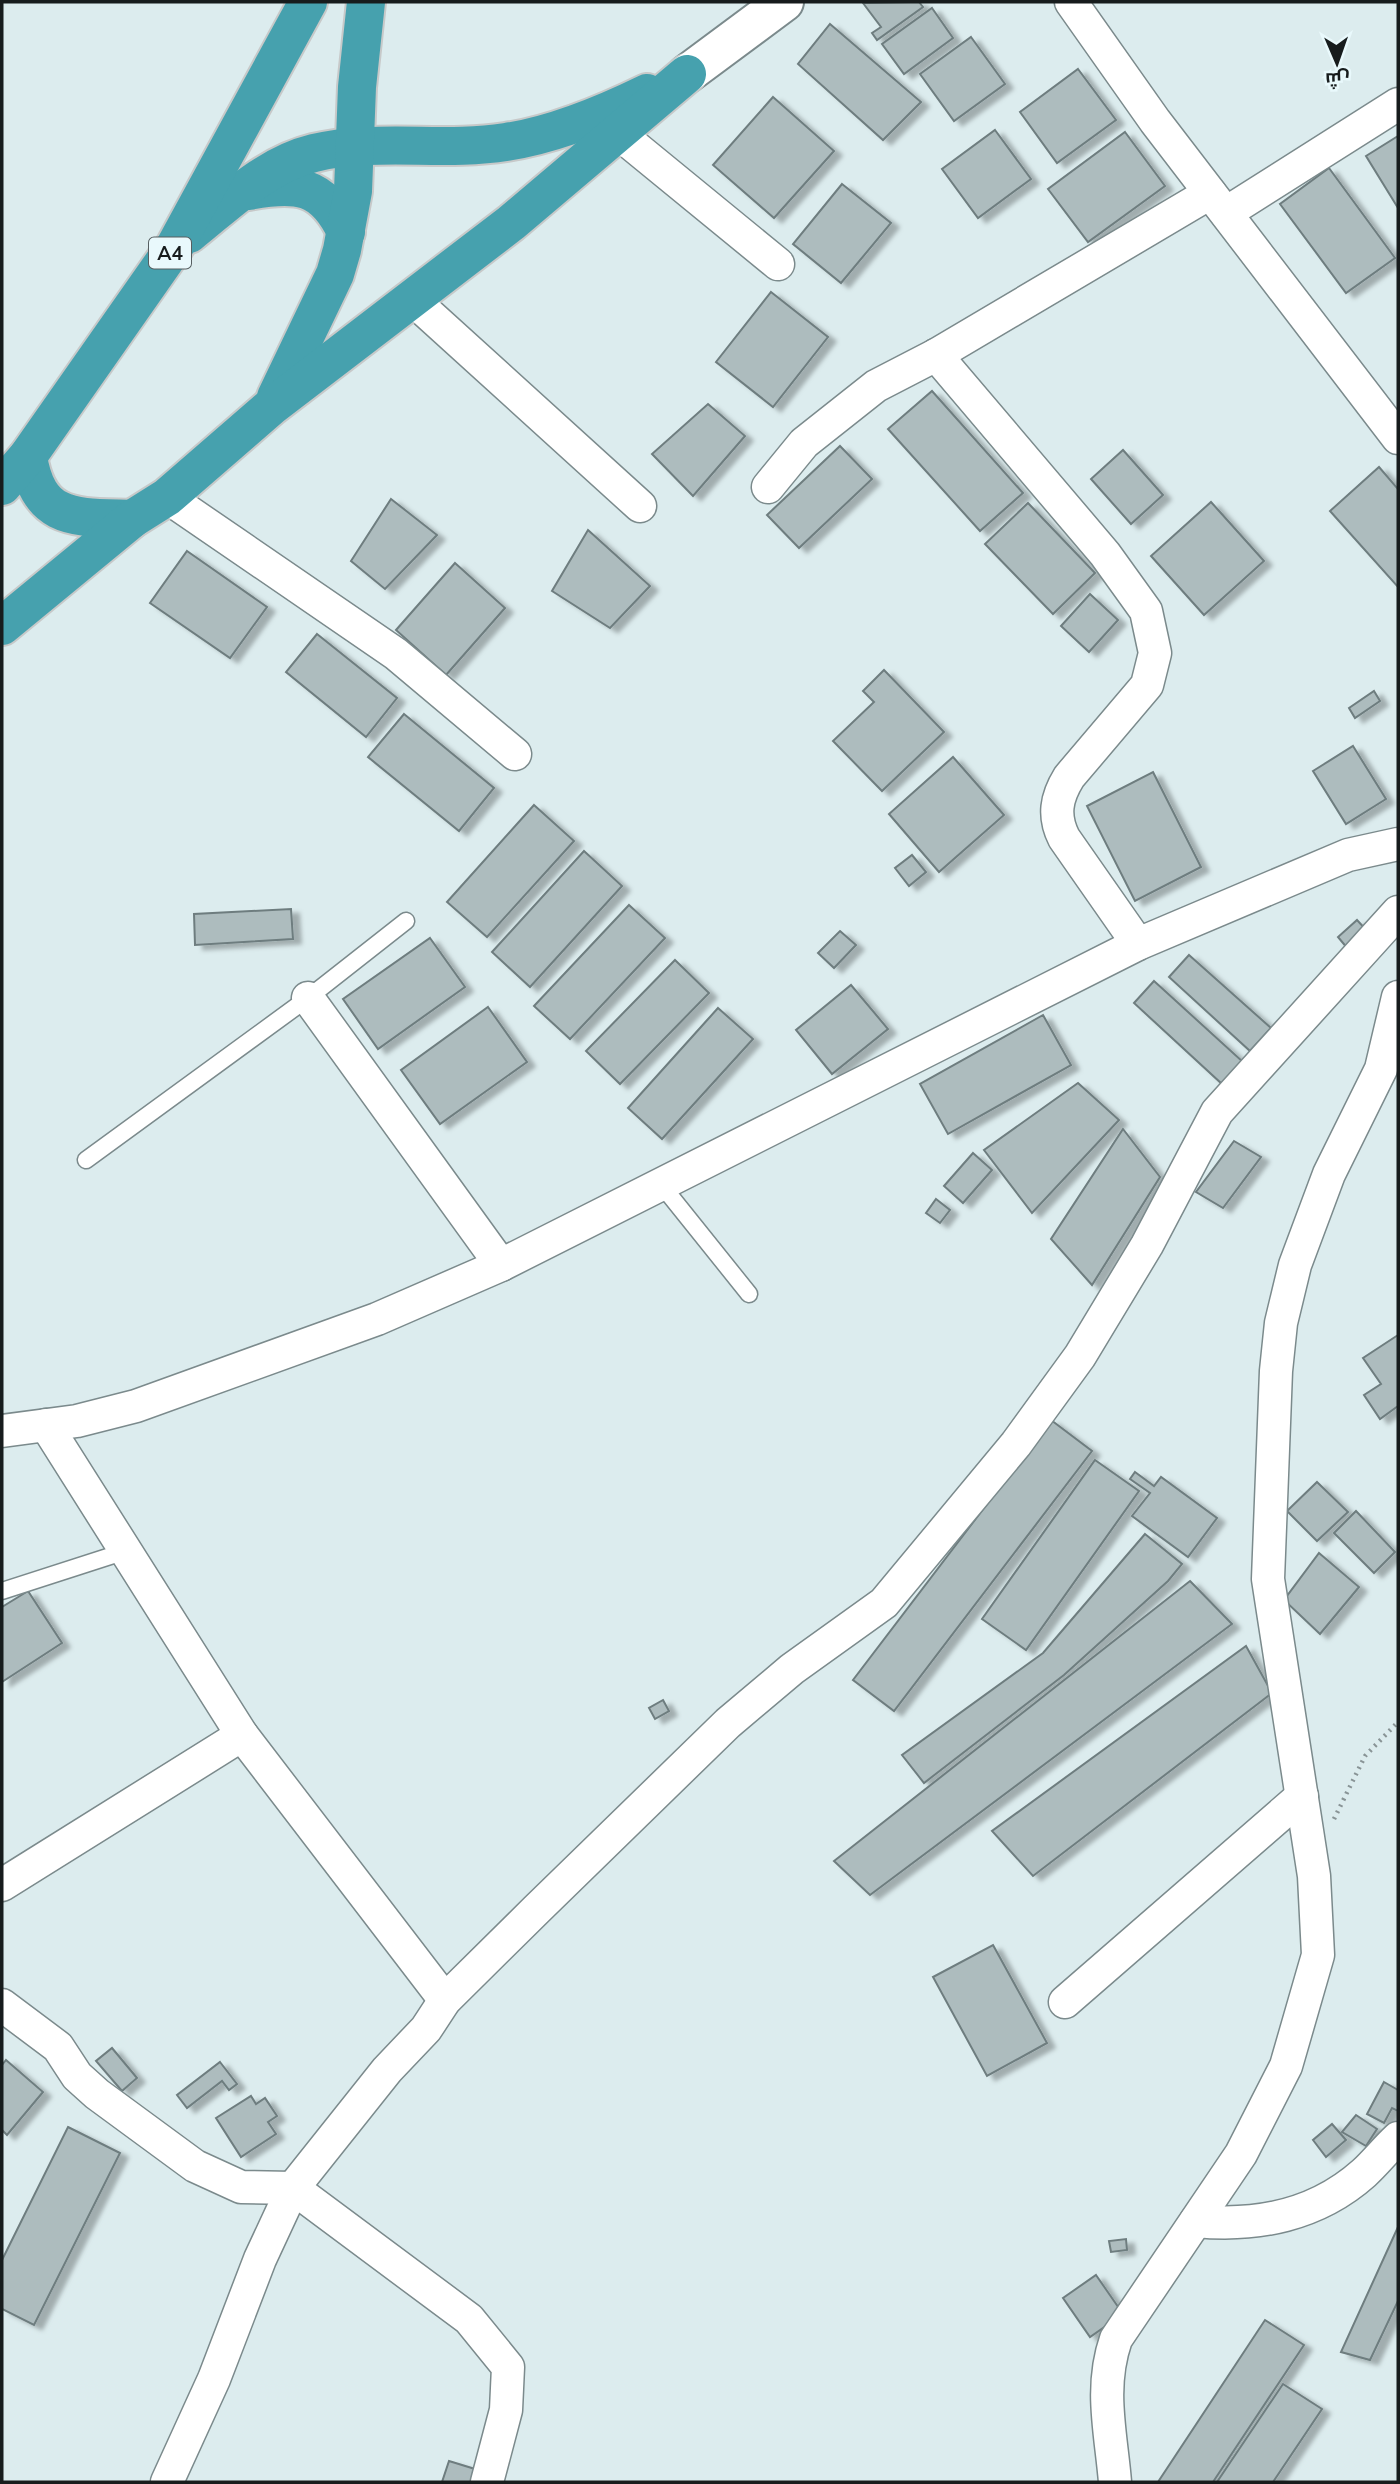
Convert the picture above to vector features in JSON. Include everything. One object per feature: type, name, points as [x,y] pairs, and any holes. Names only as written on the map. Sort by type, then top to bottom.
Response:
[{"type":"highway","name":"A4","points":[[2,486],[28,456],[175,246],[308,2]]},
{"type":"highway","points":[[272,405],[335,274],[346,232],[356,148],[357,87],[366,2]]},
{"type":"highway","points":[[175,246],[264,175],[313,153],[356,148],[505,142],[533,136],[625,104],[687,74]]},
{"type":"highway","points":[[2,626],[132,519],[167,497],[272,405],[511,223],[687,74]]},
{"type":"highway","points":[[241,192],[270,187],[310,190],[335,210],[346,232]]},
{"type":"highway","points":[[28,456],[32,481],[40,497],[53,509],[76,517],[132,519]]},
{"type":"main road","points":[[687,74],[784,2]]},
{"type":"street","points":[[1071,2],[1218,203],[1398,438]]},
{"type":"street","points":[[768,487],[804,443],[876,386],[1398,104]]},
{"type":"street","points":[[618,132],[778,264]]},
{"type":"street","points":[[412,299],[639,506]]},
{"type":"street","points":[[936,355],[1105,554],[1146,611],[1155,653],[1147,685],[1069,777],[1059,793],[1056,811],[1057,825],[1064,838],[1138,944]]},
{"type":"street","points":[[167,497],[396,654],[515,754]]},
{"type":"street","points":[[2,1431],[46,1425],[136,1406],[204,1384],[377,1319],[501,1265],[1138,944],[1348,855],[1398,844]]},
{"type":"street","points":[[167,2482],[214,2379],[260,2259],[293,2188],[387,2070],[426,2029],[446,2000],[728,1723],[792,1669],[884,1603],[1016,1444],[1080,1356],[1147,1245],[1217,1112],[1398,912]]},
{"type":"street","points":[[1115,2482],[1105,2396],[1109,2360],[1130,2317],[1241,2154],[1286,2066],[1318,1955],[1311,1855],[1268,1579],[1276,1371],[1282,1323],[1295,1265],[1329,1174],[1381,1069],[1398,997]]},
{"type":"street","points":[[308,998],[501,1265]]},
{"type":"street","points":[[46,1425],[242,1735],[446,2000]]},
{"type":"street","points":[[2,1885],[242,1735]]},
{"type":"street","points":[[1065,2002],[1302,1796]]},
{"type":"street","points":[[2,2005],[58,2047],[77,2076],[97,2094],[195,2166],[242,2187],[293,2188],[469,2319],[508,2367],[506,2410],[487,2482]]},
{"type":"street","points":[[1196,2221],[1232,2224],[1300,2212],[1333,2196],[1363,2173],[1398,2138]]},
{"type":"lane","points":[[86,1160],[308,998],[406,921]]},
{"type":"lane","points":[[660,1183],[749,1294]]},
{"type":"lane","points":[[2,1591],[126,1551]]},
{"type":"path","points":[[1311,1855],[1337,1814],[1365,1756],[1398,1722]]},
{"type":"building","points":[[919,2],[923,7],[877,40],[872,33],[881,27],[863,3]]},
{"type":"building","points":[[932,8],[953,38],[904,74],[882,44]]},
{"type":"building","points":[[830,24],[921,102],[883,140],[798,64]]},
{"type":"building","points":[[971,37],[1005,84],[954,121],[920,74]]},
{"type":"building","points":[[1078,69],[1116,120],[1057,163],[1020,112]]},
{"type":"building","points":[[773,97],[834,151],[774,218],[713,165]]},
{"type":"building","points":[[995,130],[1031,179],[978,218],[942,169]]},
{"type":"building","points":[[1125,132],[1165,186],[1088,242],[1048,189]]},
{"type":"building","points":[[1398,136],[1398,208],[1366,156]]},
{"type":"building","points":[[1329,168],[1395,258],[1346,293],[1280,204]]},
{"type":"building","points":[[842,184],[891,223],[841,283],[793,244]]},
{"type":"building","points":[[771,292],[828,337],[773,407],[716,362]]},
{"type":"building","points":[[932,391],[1023,493],[980,531],[888,429]]},
{"type":"building","points":[[708,404],[745,436],[693,496],[652,454]]},
{"type":"building","points":[[840,446],[872,479],[799,548],[767,515]]},
{"type":"building","points":[[1123,450],[1163,495],[1131,524],[1091,479]]},
{"type":"building","points":[[1379,467],[1398,489],[1398,587],[1330,511]]},
{"type":"building","points":[[391,499],[437,535],[385,589],[351,561]]},
{"type":"building","points":[[1211,502],[1264,561],[1204,615],[1151,556]]},
{"type":"building","points":[[1028,503],[1095,573],[1053,614],[985,544]]},
{"type":"building","points":[[588,530],[650,586],[610,628],[552,591]]},
{"type":"building","points":[[187,551],[267,607],[230,658],[150,603]]},
{"type":"building","points":[[455,563],[505,608],[446,675],[396,630]]},
{"type":"building","points":[[1090,594],[1118,620],[1089,652],[1061,626]]},
{"type":"building","points":[[317,634],[397,698],[366,737],[286,672]]},
{"type":"building","points":[[884,670],[944,732],[882,791],[833,741],[874,702],[863,691]]},
{"type":"building","points":[[1374,691],[1380,701],[1355,718],[1349,708]]},
{"type":"building","points":[[404,714],[494,788],[459,831],[368,757]]},
{"type":"building","points":[[1353,746],[1386,799],[1346,824],[1313,771]]},
{"type":"building","points":[[953,757],[1004,815],[939,872],[889,814]]},
{"type":"building","points":[[1153,772],[1201,867],[1135,901],[1087,806]]},
{"type":"building","points":[[534,805],[574,841],[487,937],[447,902]]},
{"type":"building","points":[[584,851],[622,886],[530,987],[492,952]]},
{"type":"building","points":[[912,855],[926,872],[909,886],[895,868]]},
{"type":"building","points":[[629,905],[665,938],[570,1039],[534,1006]]},
{"type":"building","points":[[291,909],[293,939],[195,945],[194,914]]},
{"type":"building","points":[[1357,920],[1368,932],[1348,949],[1338,937]]},
{"type":"building","points":[[840,931],[856,945],[834,968],[818,953]]},
{"type":"building","points":[[430,938],[465,987],[378,1049],[343,999]]},
{"type":"building","points":[[1189,955],[1271,1028],[1250,1051],[1169,977]]},
{"type":"building","points":[[675,960],[709,993],[620,1084],[586,1051]]},
{"type":"building","points":[[1154,981],[1243,1062],[1222,1084],[1134,1003]]},
{"type":"building","points":[[851,985],[888,1029],[832,1074],[796,1030]]},
{"type":"building","points":[[488,1007],[527,1062],[440,1124],[401,1070]]},
{"type":"building","points":[[718,1008],[753,1039],[662,1139],[628,1108]]},
{"type":"building","points":[[1043,1015],[1071,1065],[948,1134],[920,1084]]},
{"type":"building","points":[[1078,1083],[1119,1120],[1032,1213],[984,1150]]},
{"type":"building","points":[[1123,1129],[1160,1177],[1092,1285],[1051,1239]]},
{"type":"building","points":[[1234,1141],[1261,1157],[1223,1208],[1196,1192]]},
{"type":"building","points":[[973,1153],[992,1170],[963,1203],[944,1186]]},
{"type":"building","points":[[936,1199],[950,1210],[940,1223],[926,1213]]},
{"type":"building","points":[[1398,1335],[1398,1406],[1380,1419],[1364,1395],[1381,1384],[1363,1358]]},
{"type":"building","points":[[1051,1420],[1092,1451],[894,1711],[853,1680]]},
{"type":"building","points":[[1095,1460],[1139,1491],[1026,1650],[982,1619]]},
{"type":"building","points":[[1135,1472],[1154,1486],[1161,1477],[1217,1518],[1188,1557],[1132,1516],[1150,1493],[1130,1479]]},
{"type":"building","points":[[1317,1482],[1348,1512],[1317,1541],[1287,1511]]},
{"type":"building","points":[[1356,1511],[1395,1552],[1374,1573],[1334,1533]]},
{"type":"building","points":[[1145,1534],[1182,1564],[1168,1581],[1064,1675],[924,1783],[902,1755],[1043,1653]]},
{"type":"building","points":[[1319,1553],[1359,1587],[1320,1634],[1284,1600]]},
{"type":"building","points":[[1190,1581],[1232,1624],[870,1895],[834,1861]]},
{"type":"building","points":[[28,1591],[62,1643],[2,1682],[2,1607]]},
{"type":"building","points":[[1246,1646],[1272,1693],[1033,1876],[992,1831]]},
{"type":"building","points":[[663,1700],[669,1711],[655,1719],[649,1708]]},
{"type":"building","points":[[993,1945],[1047,2043],[987,2076],[933,1977]]},
{"type":"building","points":[[112,2048],[137,2078],[122,2091],[96,2061]]},
{"type":"building","points":[[6,2060],[43,2092],[7,2135],[2,2130],[2,2065]]},
{"type":"building","points":[[220,2062],[237,2084],[229,2090],[222,2081],[187,2108],[177,2095]]},
{"type":"building","points":[[1384,2082],[1398,2090],[1398,2111],[1392,2108],[1384,2123],[1367,2114]]},
{"type":"building","points":[[251,2096],[256,2104],[265,2098],[277,2116],[268,2122],[276,2134],[241,2157],[216,2118]]},
{"type":"building","points":[[1356,2115],[1377,2129],[1366,2146],[1342,2132]]},
{"type":"building","points":[[1332,2124],[1346,2140],[1326,2157],[1313,2140]]},
{"type":"building","points":[[68,2127],[120,2153],[34,2325],[2,2309],[2,2260]]},
{"type":"building","points":[[1398,2227],[1398,2301],[1370,2360],[1341,2352]]},
{"type":"building","points":[[1126,2239],[1127,2250],[1111,2252],[1109,2241]]},
{"type":"building","points":[[1096,2275],[1123,2314],[1090,2337],[1063,2298]]},
{"type":"building","points":[[1265,2320],[1304,2345],[1213,2482],[1158,2482]]},
{"type":"building","points":[[1283,2384],[1322,2409],[1273,2482],[1217,2482]]},
{"type":"building","points":[[449,2461],[475,2469],[471,2482],[442,2482]]}]
